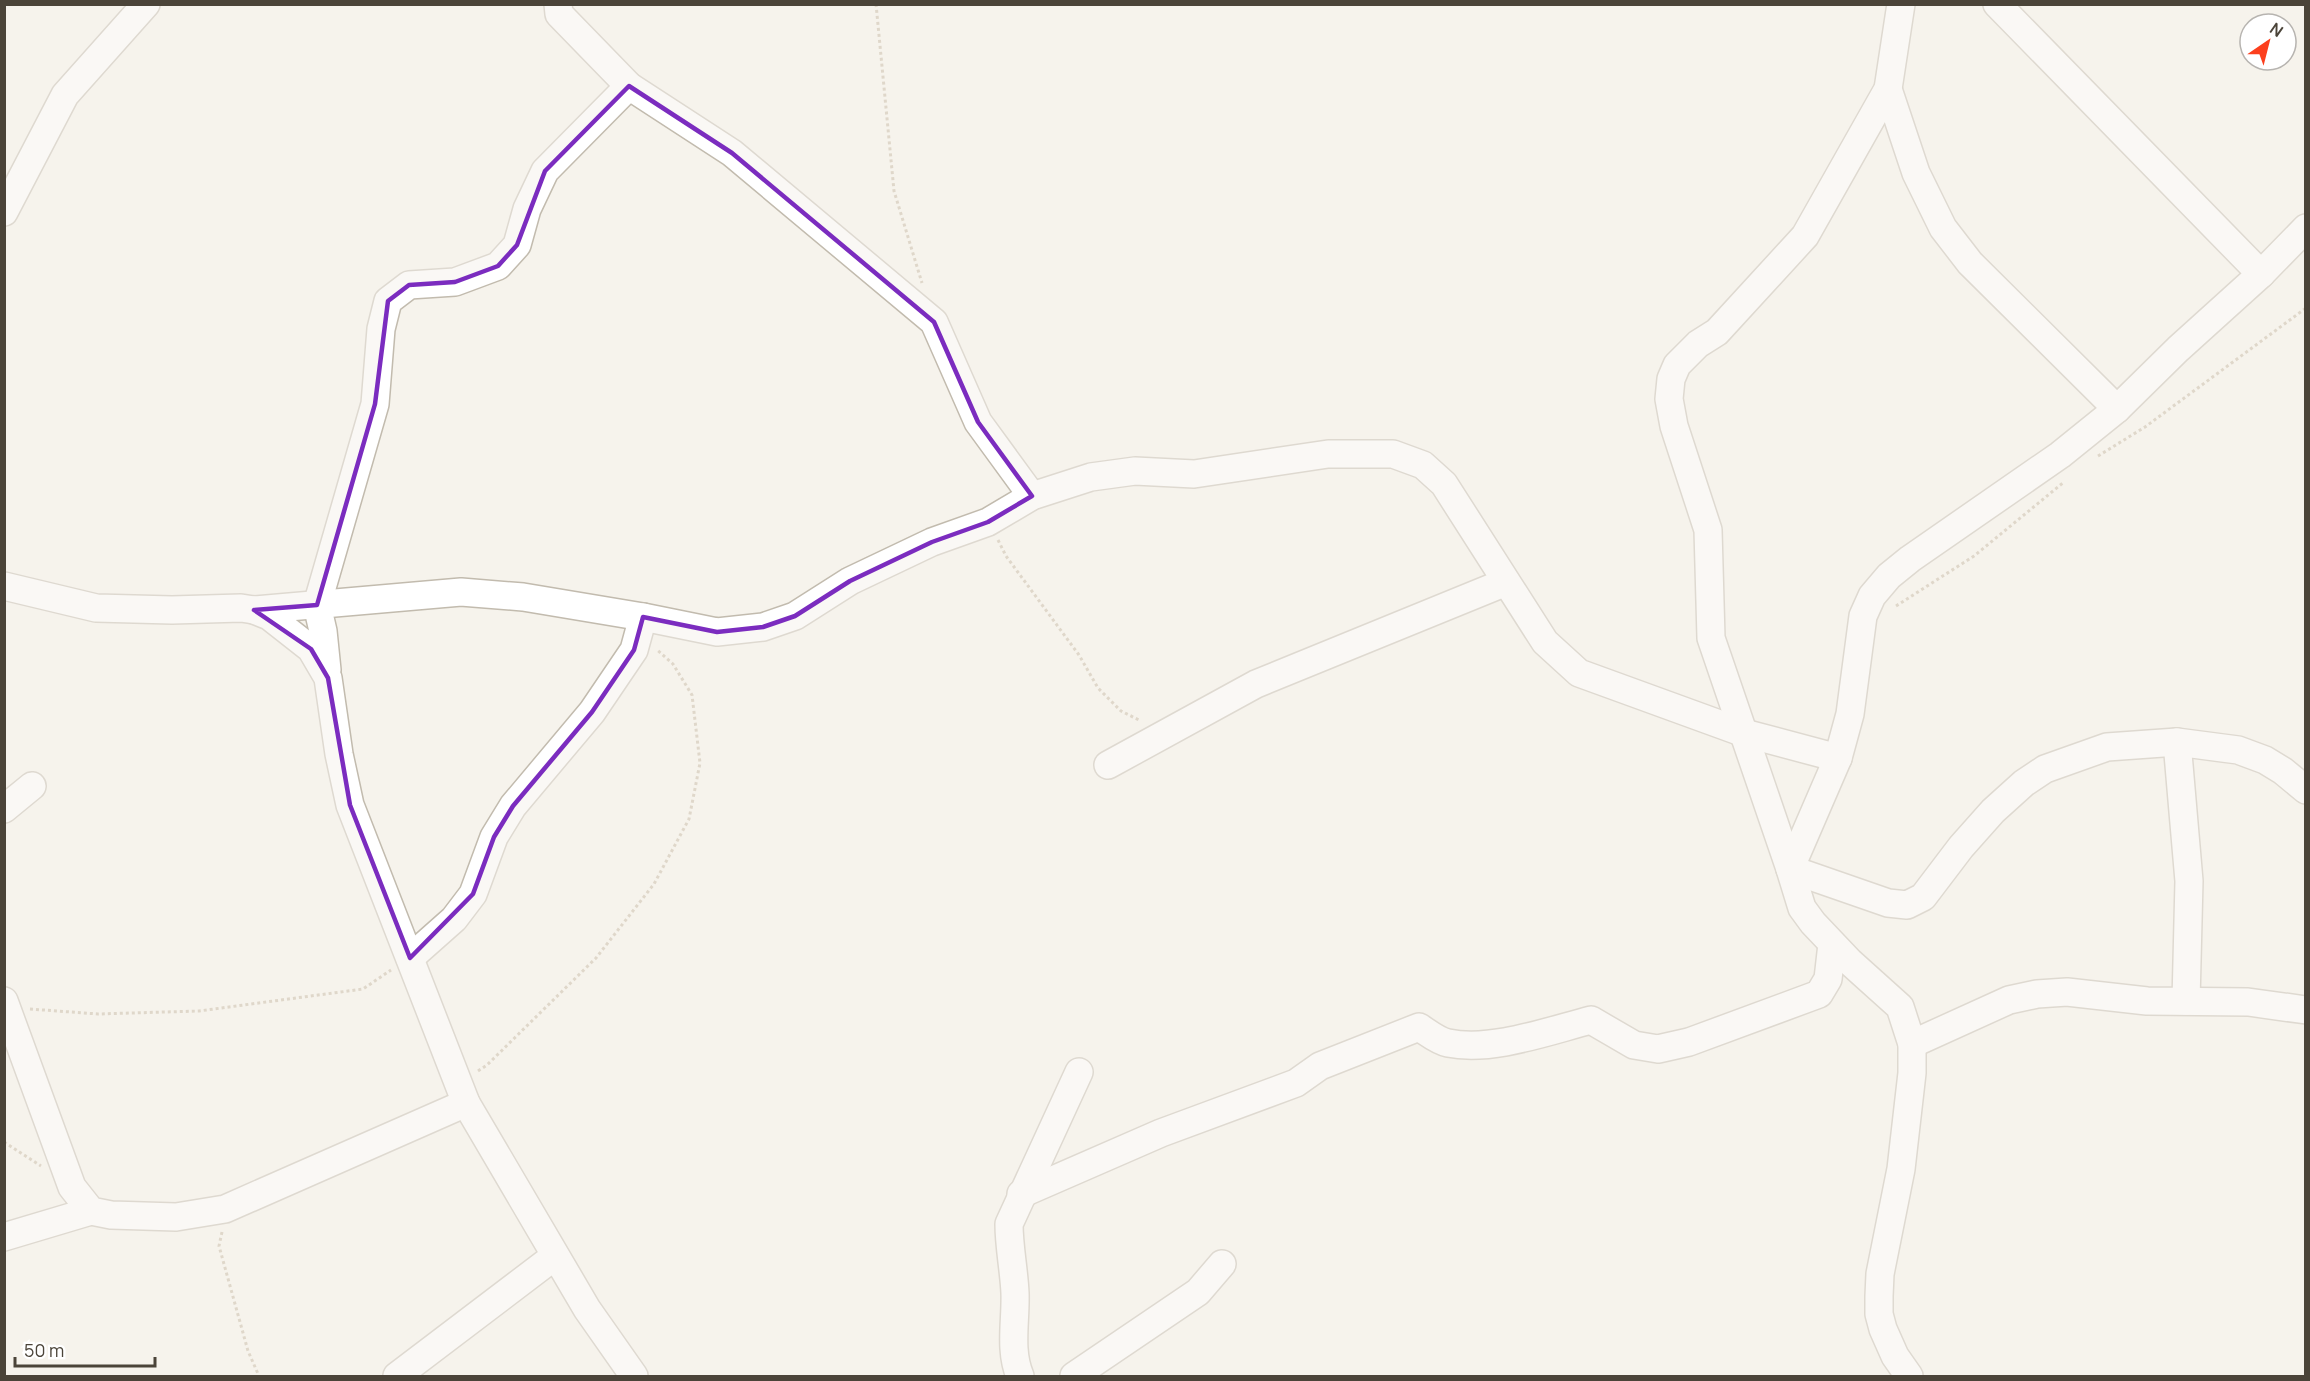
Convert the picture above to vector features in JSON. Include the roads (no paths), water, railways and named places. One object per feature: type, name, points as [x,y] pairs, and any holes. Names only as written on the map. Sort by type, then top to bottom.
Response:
[{"type":"street","points":[[4,213],[65,95],[146,4]]},
{"type":"street","points":[[1901,4],[1888,89],[1805,236],[1717,332],[1698,344],[1677,365],[1671,379],[1669,399],[1674,426],[1708,530],[1712,638],[1729,695],[1744,733],[1802,908],[1832,944],[1900,1007],[1907,1023],[1912,1044],[1912,1073],[1901,1169],[1880,1274],[1879,1305],[1883,1329],[1909,1377]]},
{"type":"street","points":[[1997,4],[2261,274]]},
{"type":"street","points":[[554,8],[629,86],[732,153],[934,322],[978,422],[1032,496]]},
{"type":"street","points":[[629,86],[545,171],[527,209],[518,246],[498,266],[454,282],[409,285],[388,302],[381,329],[375,404],[317,604],[324,632],[339,754],[350,805],[463,1094],[555,1256],[634,1377]]},
{"type":"street","points":[[1888,89],[1916,173],[1943,228],[1970,263],[2117,410]]},
{"type":"street","points":[[1790,869],[1838,758],[1850,714],[1863,616],[1872,596],[1889,576],[1910,559],[2060,455],[2117,410],[2178,349],[2261,274],[2306,228]]},
{"type":"street","points":[[4,586],[96,608],[172,610],[224,608],[254,610],[461,592],[524,597],[641,626],[717,632],[762,627],[795,616],[850,582],[932,542],[988,522],[1032,496],[1091,477],[1136,471],[1194,474],[1328,454],[1394,454],[1424,465],[1444,484],[1545,642],[1579,673],[1744,733],[1838,758]]},
{"type":"street","points":[[1108,765],[1256,684],[1506,582]]},
{"type":"street","points":[[254,610],[269,616],[311,649],[328,678]]},
{"type":"street","points":[[410,958],[454,919],[473,894],[494,837],[513,806],[592,712],[634,650],[641,626]]},
{"type":"street","points":[[1790,869],[1888,903],[1907,905],[1923,897],[1961,847],[1993,811],[2024,783],[2045,769],[2107,747],[2177,742],[2238,750],[2265,760],[2306,790]]},
{"type":"street","points":[[2177,742],[2189,881],[2186,1001]]},
{"type":"street","points":[[4,809],[32,786]]},
{"type":"street","points":[[1022,1194],[1161,1133],[1296,1083],[1320,1066],[1419,1027],[1445,1043],[1471,1044],[1509,1040],[1591,1020],[1634,1045],[1658,1049],[1689,1042],[1820,994],[1828,979],[1832,944]]},
{"type":"street","points":[[1912,1044],[2009,1000],[2037,994],[2067,992],[2147,1001],[2248,1002],[2306,1010]]},
{"type":"street","points":[[6,1005],[72,1186],[91,1211]]},
{"type":"street","points":[[1020,1377],[1013,1351],[1015,1293],[1009,1224],[1079,1072]]},
{"type":"street","points":[[4,1237],[91,1211],[111,1215],[176,1217],[225,1209],[463,1094]]},
{"type":"street","points":[[397,1377],[555,1256]]},
{"type":"street","points":[[1088,1373],[1198,1292],[1222,1264]]}]
